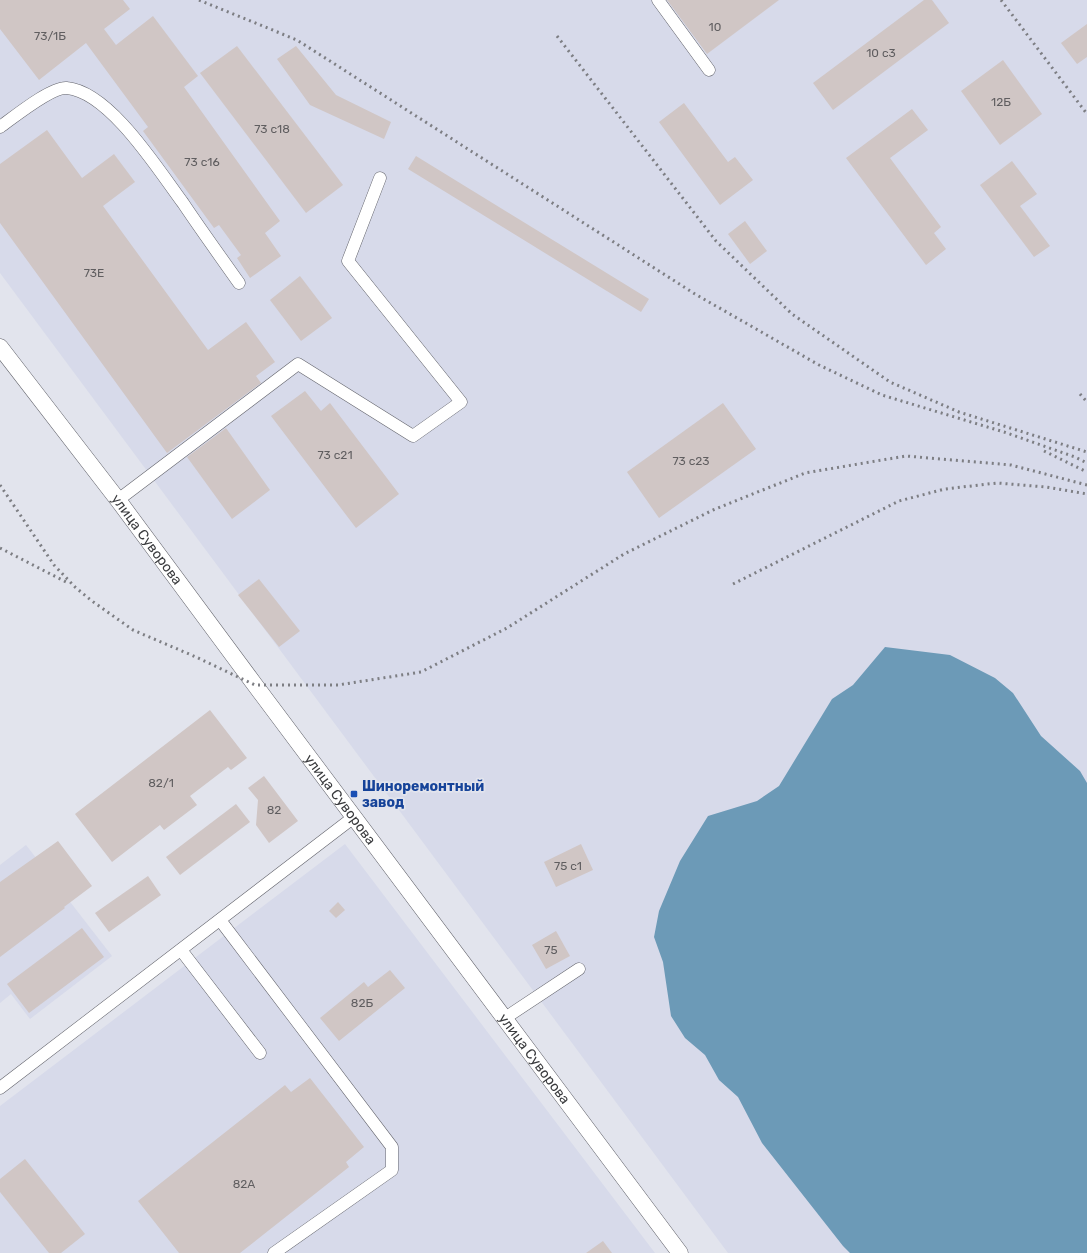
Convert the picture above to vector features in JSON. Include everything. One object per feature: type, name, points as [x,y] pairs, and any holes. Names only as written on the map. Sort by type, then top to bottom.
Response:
[{"type":"main road","name":"улица Суворова","points":[[0,346],[118,500],[680,1253]]},
{"type":"lane","points":[[658,0],[709,70]]},
{"type":"lane","points":[[0,127],[51,92],[66,87],[86,93],[113,114],[141,145],[239,283]]},
{"type":"lane","points":[[118,500],[298,364],[413,436],[461,402],[348,261],[380,178]]},
{"type":"lane","points":[[0,1088],[354,818]]},
{"type":"lane","points":[[220,920],[392,1147],[392,1170],[274,1253]]},
{"type":"lane","points":[[181,950],[260,1053]]},
{"type":"lane","points":[[505,1018],[579,969]]},
{"type":"shaded area","points":[[0,0],[1087,0],[1087,1253],[728,1253],[0,273]]},
{"type":"shaded area","points":[[345,844],[655,1253],[0,1253],[0,1106]]},
{"type":"shaded area","points":[[26,845],[112,956],[30,1019],[11,994],[0,1003],[0,865]]},
{"type":"water","points":[[885,647],[950,655],[995,678],[1013,693],[1041,736],[1080,771],[1087,783],[1087,1253],[850,1253],[762,1143],[738,1097],[719,1080],[705,1055],[685,1038],[671,1016],[663,962],[654,937],[659,911],[680,861],[708,816],[757,801],[779,786],[832,699],[853,685]]},
{"type":"building","points":[[0,0],[123,0],[130,9],[104,29],[116,45],[153,16],[198,76],[184,87],[280,221],[265,233],[281,256],[250,278],[237,258],[241,255],[219,225],[214,228],[143,131],[148,127],[86,43],[39,80],[0,29]]},
{"type":"building","points":[[667,0],[779,0],[707,54]]},
{"type":"building","points":[[924,0],[932,0],[949,23],[833,110],[813,83]]},
{"type":"building","points":[[1087,24],[1087,57],[1077,64],[1061,43]]},
{"type":"building","points":[[237,46],[343,185],[306,213],[200,73]]},
{"type":"building","points":[[296,46],[336,95],[391,122],[384,139],[310,105],[277,59]]},
{"type":"building","points":[[1003,60],[1042,114],[1000,145],[961,91]]},
{"type":"building","points":[[684,103],[728,162],[735,157],[753,180],[720,205],[659,122]]},
{"type":"building","points":[[912,109],[928,130],[890,158],[941,227],[934,233],[946,249],[926,265],[846,158]]},
{"type":"building","points":[[47,130],[82,178],[114,154],[135,182],[103,206],[208,350],[246,322],[275,362],[256,376],[261,383],[167,453],[0,223],[0,164]]},
{"type":"building","points":[[416,156],[649,299],[641,312],[408,169]]},
{"type":"building","points":[[1012,161],[1037,194],[1020,206],[1050,246],[1034,257],[980,185]]},
{"type":"building","points":[[745,221],[767,251],[750,264],[728,234]]},
{"type":"building","points":[[300,276],[332,318],[301,341],[270,300]]},
{"type":"building","points":[[305,391],[321,411],[330,403],[399,494],[356,528],[271,416]]},
{"type":"building","points":[[723,403],[756,449],[659,518],[627,472]]},
{"type":"building","points":[[226,428],[270,490],[232,519],[187,457]]},
{"type":"building","points":[[259,579],[300,631],[279,647],[238,595]]},
{"type":"building","points":[[210,710],[247,758],[231,770],[228,767],[190,796],[197,805],[164,830],[160,825],[112,862],[75,814]]},
{"type":"building","points":[[264,776],[298,821],[269,843],[256,825],[258,800],[248,788]]},
{"type":"building","points":[[236,804],[250,822],[180,875],[166,857]]},
{"type":"building","points":[[58,841],[92,886],[0,957],[0,882]]},
{"type":"building","points":[[581,844],[593,870],[556,887],[544,862]]},
{"type":"building","points":[[148,876],[161,895],[109,932],[95,913]]},
{"type":"building","points":[[338,902],[345,910],[336,918],[329,911]]},
{"type":"building","points":[[82,928],[104,957],[29,1013],[7,984]]},
{"type":"building","points":[[556,931],[570,956],[546,969],[532,945]]},
{"type":"building","points":[[390,970],[405,988],[339,1041],[320,1018],[364,982],[368,987]]},
{"type":"building","points":[[310,1078],[364,1147],[346,1162],[349,1167],[240,1253],[179,1253],[138,1201],[285,1085],[291,1092]]},
{"type":"building","points":[[25,1159],[85,1234],[61,1253],[49,1253],[0,1192],[0,1179]]},
{"type":"building","points":[[603,1241],[612,1253],[586,1253]]},
{"type":"railway","points":[[199,0],[297,40],[695,294],[819,365],[882,395],[1004,432],[1075,457],[1087,463]]},
{"type":"railway","points":[[1001,0],[1087,114]]},
{"type":"railway","points":[[557,36],[716,241],[792,314],[890,382],[959,412],[1087,452]]},
{"type":"railway","points":[[1080,394],[1087,402]]},
{"type":"railway","points":[[1044,451],[1087,472]]},
{"type":"railway","points":[[0,485],[54,565],[75,587],[92,601],[133,630],[196,657],[255,685],[338,685],[421,672],[507,628],[624,554],[713,510],[805,473],[906,456],[1011,465],[1087,485]]},
{"type":"railway","points":[[733,584],[899,501],[945,489],[997,483],[1046,487],[1087,494]]},
{"type":"railway","points":[[0,548],[68,583]]},
{"type":"place","name":"Шиноремонтный завод","points":[[354,794]]}]
